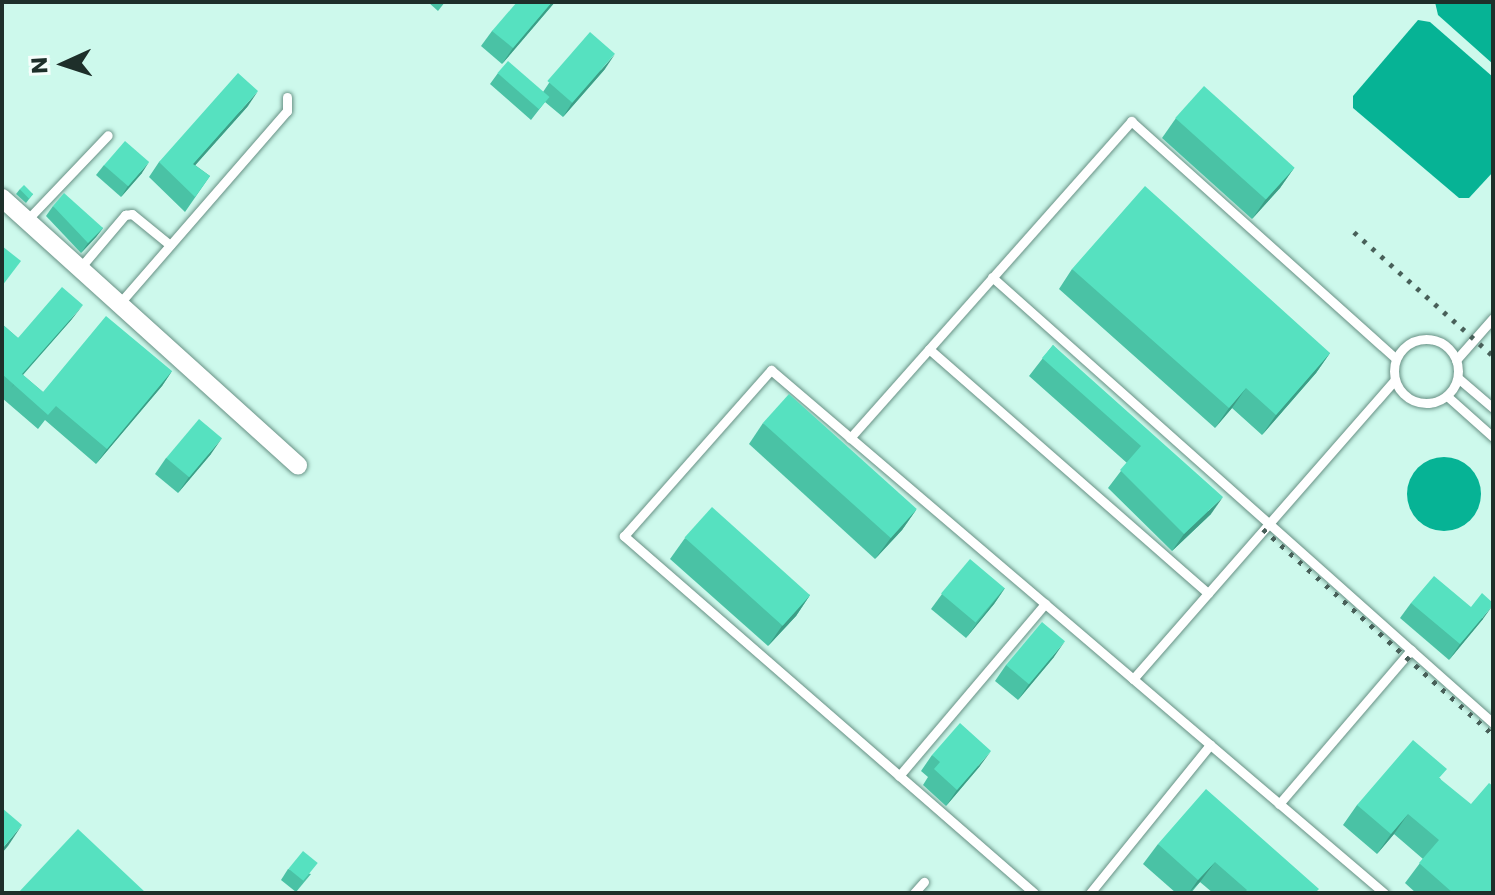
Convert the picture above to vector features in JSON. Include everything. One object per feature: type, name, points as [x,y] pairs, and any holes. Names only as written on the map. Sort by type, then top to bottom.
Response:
[{"type":"street","points":[[2,198],[298,465]]},
{"type":"lane","points":[[119,304],[287,111],[287,97]]},
{"type":"lane","points":[[850,438],[1131,121],[1396,359]]},
{"type":"lane","points":[[27,220],[108,135]]},
{"type":"lane","points":[[80,268],[125,215],[132,214],[170,245]]},
{"type":"lane","points":[[992,277],[1493,723]]},
{"type":"lane","points":[[1456,360],[1493,318]]},
{"type":"lane","points":[[1133,679],[1395,380],[1396,359],[1410,343],[1430,339],[1449,348],[1456,360],[1458,378],[1447,396],[1417,402],[1395,380]]},
{"type":"lane","points":[[929,349],[1208,593]]},
{"type":"lane","points":[[1034,893],[624,536],[771,370],[1384,893]]},
{"type":"lane","points":[[1458,378],[1493,408]]},
{"type":"lane","points":[[1447,396],[1493,437]]},
{"type":"lane","points":[[899,776],[1045,604]]},
{"type":"lane","points":[[1279,804],[1411,650]]},
{"type":"lane","points":[[1090,893],[1210,745]]},
{"type":"lane","points":[[914,893],[924,882]]},
{"type":"shaded area","points":[[1435,2],[1493,2],[1493,64],[1438,15]]},
{"type":"shaded area","points":[[1418,20],[1430,22],[1493,77],[1493,172],[1469,198],[1459,198],[1353,108],[1353,96]]},
{"type":"shaded area","points":[[1444,457],[1465,463],[1475,473],[1481,494],[1475,515],[1465,525],[1444,531],[1423,525],[1413,515],[1407,494],[1413,473],[1423,463]]},
{"type":"building","points":[[517,2],[552,2],[513,48],[492,31]]},
{"type":"building","points":[[590,32],[615,54],[572,103],[547,81]]},
{"type":"building","points":[[508,61],[550,97],[539,109],[498,73]]},
{"type":"building","points":[[238,73],[258,91],[193,164],[210,176],[195,197],[159,162]]},
{"type":"building","points":[[1204,86],[1295,168],[1266,200],[1175,118]]},
{"type":"building","points":[[125,141],[149,162],[128,186],[104,165]]},
{"type":"building","points":[[24,185],[33,194],[29,198],[20,189]]},
{"type":"building","points":[[1145,186],[1330,353],[1276,415],[1246,388],[1229,408],[1072,269]]},
{"type":"building","points":[[64,193],[103,228],[88,243],[53,206]]},
{"type":"building","points":[[2,246],[21,261],[2,286]]},
{"type":"building","points":[[62,287],[83,305],[22,374],[43,392],[106,316],[172,371],[107,449],[56,406],[48,415],[2,374],[2,324],[18,338]]},
{"type":"building","points":[[1053,345],[1223,497],[1184,534],[1120,470],[1141,446],[1042,358]]},
{"type":"building","points":[[789,394],[917,509],[891,538],[763,423]]},
{"type":"building","points":[[199,419],[222,438],[189,477],[166,458]]},
{"type":"building","points":[[712,507],[810,595],[783,626],[685,537]]},
{"type":"building","points":[[970,559],[1004,588],[976,622],[941,593]]},
{"type":"building","points":[[1434,576],[1471,607],[1482,593],[1493,603],[1460,644],[1411,603]]},
{"type":"building","points":[[1042,622],[1065,641],[1029,684],[1006,665]]},
{"type":"building","points":[[960,723],[991,751],[957,790],[934,769],[940,762],[932,755]]},
{"type":"building","points":[[1413,740],[1447,769],[1439,778],[1471,804],[1489,783],[1493,786],[1493,893],[1453,893],[1419,863],[1439,840],[1408,814],[1391,834],[1357,805]]},
{"type":"building","points":[[1206,789],[1319,889],[1315,893],[1244,893],[1247,890],[1215,862],[1198,880],[1158,844]]},
{"type":"building","points":[[2,808],[22,825],[2,849]]},
{"type":"building","points":[[78,829],[146,893],[18,893]]},
{"type":"building","points":[[303,851],[318,863],[303,881],[289,869]]},
{"type":"railway","points":[[1354,232],[1493,356]]},
{"type":"railway","points":[[1263,529],[1493,735]]}]
